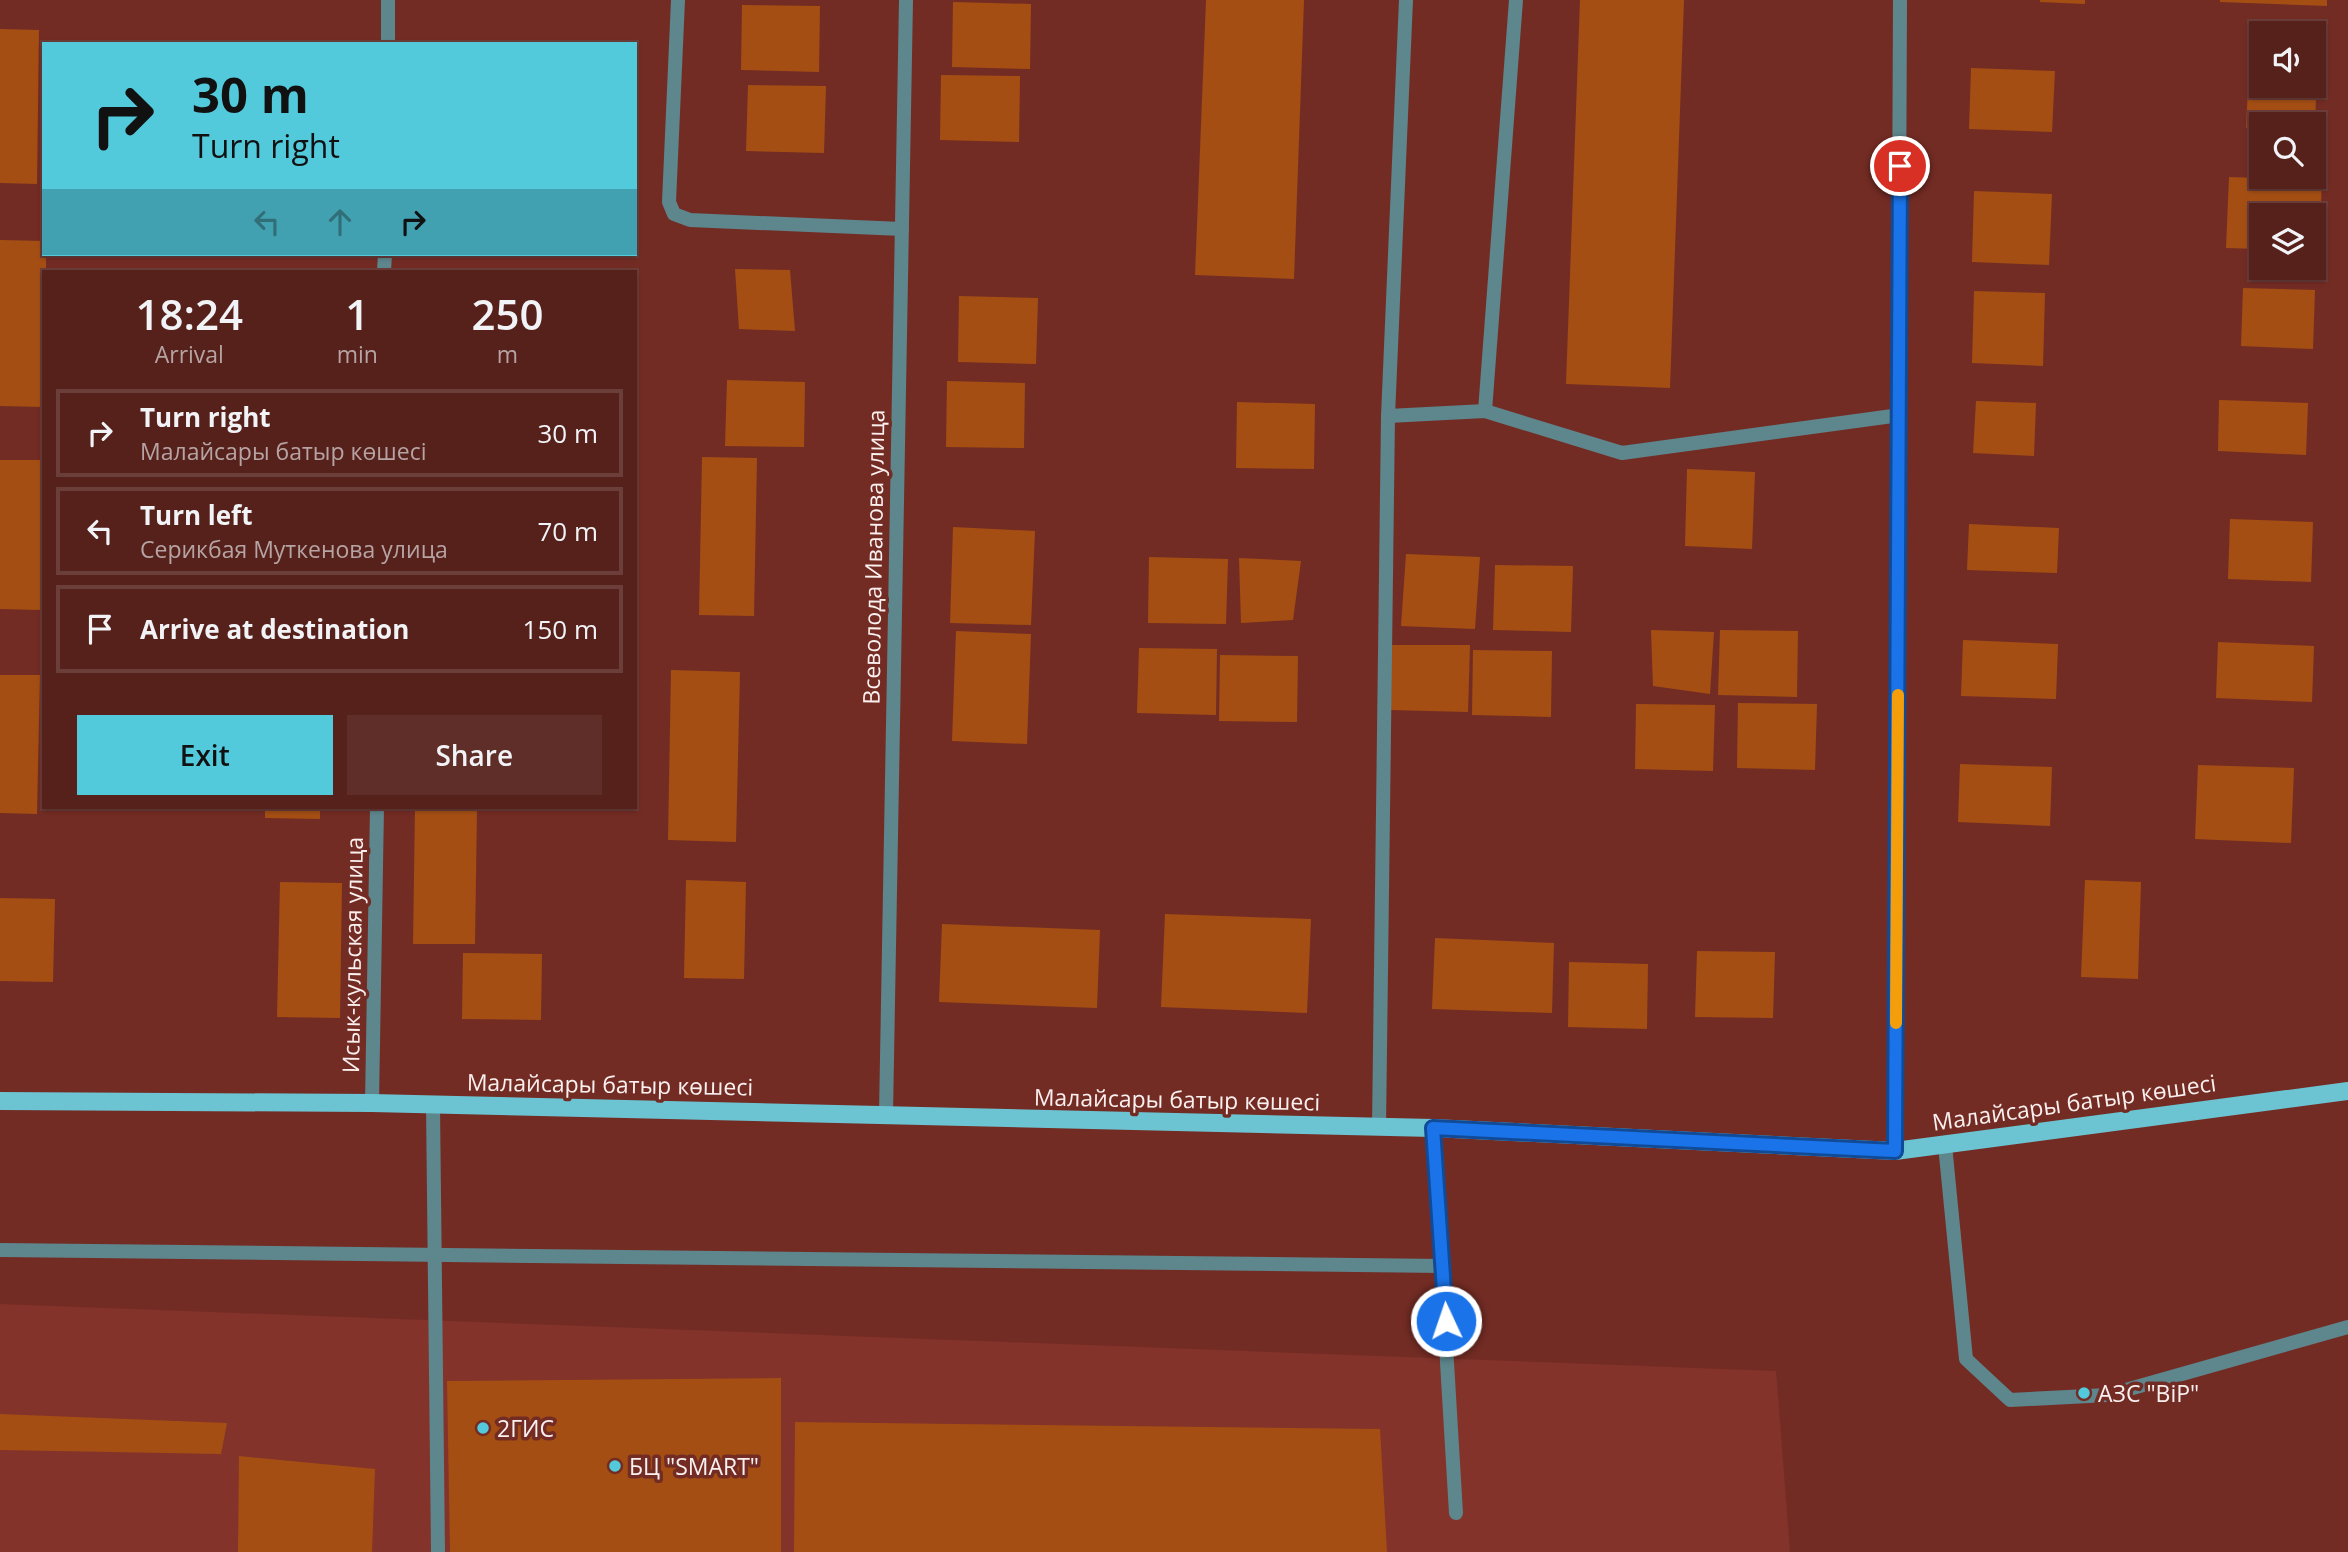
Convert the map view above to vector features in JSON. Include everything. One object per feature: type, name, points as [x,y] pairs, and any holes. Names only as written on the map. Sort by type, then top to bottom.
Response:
[{"type":"main road","name":"Малайсары батыр көшесі","points":[[0,1101],[372,1103],[1433,1128],[1895,1151],[2348,1091]]},
{"type":"street","points":[[388,0],[388,42]]},
{"type":"street","points":[[678,0],[670,202],[674,214],[690,220],[902,229]]},
{"type":"street","name":"Всеволода Иванова улица","points":[[886,1114],[906,0]]},
{"type":"street","points":[[1379,1128],[1388,416],[1406,0]]},
{"type":"street","points":[[1485,411],[1516,0]]},
{"type":"street","points":[[1895,1151],[1900,0]]},
{"type":"street","points":[[1388,416],[1485,411],[1622,453],[1900,415]]},
{"type":"street","name":"Исык-кульская улица","points":[[372,1103],[377,809]]},
{"type":"street","points":[[433,1105],[438,1552]]},
{"type":"street","points":[[1433,1128],[1456,1513]]},
{"type":"street","points":[[1945,1144],[1966,1359],[2010,1400],[2108,1395],[2348,1327]]},
{"type":"street","points":[[0,1250],[1443,1265]]},
{"type":"shaded area","points":[[0,1304],[1776,1371],[1790,1552],[0,1552]]},
{"type":"building","points":[[1206,0],[1304,0],[1294,279],[1195,275]]},
{"type":"building","points":[[1580,0],[1684,0],[1670,388],[1566,384]]},
{"type":"building","points":[[2085,0],[2085,4],[2040,2]]},
{"type":"building","points":[[2327,0],[2327,6],[2220,2]]},
{"type":"building","points":[[953,2],[1031,4],[1030,69],[952,67]]},
{"type":"building","points":[[742,5],[820,6],[819,72],[741,70]]},
{"type":"building","points":[[0,29],[39,30],[37,184],[0,183]]},
{"type":"building","points":[[2249,66],[2249,98],[2316,98],[2315,112],[2249,112],[2249,128],[2246,128]]},
{"type":"building","points":[[1971,68],[2055,71],[2052,132],[1969,129]]},
{"type":"building","points":[[941,75],[1020,76],[1019,142],[940,140]]},
{"type":"building","points":[[748,85],[826,86],[824,153],[746,151]]},
{"type":"building","points":[[2229,177],[2249,178],[2249,189],[2322,189],[2321,203],[2249,203],[2249,249],[2226,248]]},
{"type":"building","points":[[1974,191],[2052,194],[2049,265],[1972,262]]},
{"type":"building","points":[[0,240],[42,241],[46,270],[42,270],[42,407],[0,406]]},
{"type":"building","points":[[735,269],[790,270],[795,331],[739,329]]},
{"type":"building","points":[[2243,288],[2315,290],[2313,349],[2241,346]]},
{"type":"building","points":[[1974,291],[2045,293],[2043,366],[1972,363]]},
{"type":"building","points":[[959,296],[1038,298],[1036,364],[958,362]]},
{"type":"building","points":[[727,380],[805,382],[804,447],[725,446]]},
{"type":"building","points":[[947,381],[1025,383],[1024,448],[946,447]]},
{"type":"building","points":[[2219,400],[2308,403],[2306,455],[2218,451]]},
{"type":"building","points":[[1976,401],[2036,403],[2034,456],[1973,453]]},
{"type":"building","points":[[1237,402],[1315,404],[1314,469],[1236,468]]},
{"type":"building","points":[[702,457],[757,458],[754,616],[699,615]]},
{"type":"building","points":[[0,460],[42,460],[40,610],[0,609]]},
{"type":"building","points":[[1687,469],[1755,472],[1752,549],[1685,546]]},
{"type":"building","points":[[2230,519],[2313,522],[2311,582],[2228,579]]},
{"type":"building","points":[[1969,524],[2059,528],[2057,573],[1967,570]]},
{"type":"building","points":[[953,527],[1035,531],[1031,625],[950,623]]},
{"type":"building","points":[[1406,554],[1480,557],[1475,629],[1401,626]]},
{"type":"building","points":[[1149,557],[1228,559],[1226,624],[1148,623]]},
{"type":"building","points":[[1239,558],[1301,561],[1293,620],[1241,623]]},
{"type":"building","points":[[1495,565],[1573,566],[1571,632],[1493,630]]},
{"type":"building","points":[[1651,630],[1714,632],[1710,694],[1653,686]]},
{"type":"building","points":[[1720,630],[1798,631],[1797,697],[1718,695]]},
{"type":"building","points":[[956,631],[1031,634],[1027,744],[952,741]]},
{"type":"building","points":[[1963,640],[2058,644],[2056,699],[1961,696]]},
{"type":"building","points":[[2218,642],[2314,646],[2312,702],[2216,698]]},
{"type":"building","points":[[1391,645],[1470,645],[1468,712],[1390,710]]},
{"type":"building","points":[[1139,648],[1217,649],[1216,715],[1137,713]]},
{"type":"building","points":[[1473,650],[1552,651],[1551,717],[1472,715]]},
{"type":"building","points":[[1220,655],[1298,656],[1297,722],[1219,721]]},
{"type":"building","points":[[671,670],[740,672],[736,842],[668,840]]},
{"type":"building","points":[[0,675],[40,675],[37,814],[0,813]]},
{"type":"building","points":[[1738,703],[1817,704],[1815,770],[1737,768]]},
{"type":"building","points":[[1636,704],[1715,705],[1713,771],[1635,769]]},
{"type":"building","points":[[1960,764],[2052,767],[2050,826],[1958,822]]},
{"type":"building","points":[[2198,765],[2294,768],[2291,843],[2195,839]]},
{"type":"building","points":[[265,809],[320,809],[320,819],[265,818]]},
{"type":"building","points":[[415,809],[477,809],[475,944],[413,944]]},
{"type":"building","points":[[686,880],[746,882],[744,979],[684,978]]},
{"type":"building","points":[[2085,880],[2141,882],[2138,979],[2081,977]]},
{"type":"building","points":[[280,882],[342,883],[340,1018],[277,1017]]},
{"type":"building","points":[[0,898],[55,899],[53,982],[0,981]]},
{"type":"building","points":[[1165,914],[1311,919],[1307,1013],[1161,1007]]},
{"type":"building","points":[[942,924],[1100,930],[1097,1008],[939,1002]]},
{"type":"building","points":[[1435,938],[1554,943],[1552,1013],[1432,1009]]},
{"type":"building","points":[[1697,951],[1775,952],[1773,1018],[1695,1017]]},
{"type":"building","points":[[463,953],[542,954],[541,1020],[462,1019]]},
{"type":"building","points":[[1569,962],[1648,964],[1647,1029],[1568,1027]]},
{"type":"building","name":"БЦ \"SMART\"","points":[[781,1378],[781,1552],[450,1552],[447,1381]]},
{"type":"building","points":[[0,1414],[227,1423],[221,1454],[0,1450]]},
{"type":"building","points":[[795,1422],[1380,1429],[1387,1552],[794,1552]]},
{"type":"building","points":[[239,1456],[375,1469],[372,1552],[238,1552]]},
{"type":"slow traffic","points":[[1896,1023],[1898,695]]},
{"type":"place","name":"АЗС \"BiP\"","points":[[2084,1393]]},
{"type":"place","name":"2ГИС","points":[[483,1428]]},
{"type":"place","name":"БЦ \"SMART\"","points":[[615,1466]]},
{"type":"route","points":[[1446,1321],[1433,1128],[1895,1151],[1900,166]]}]
